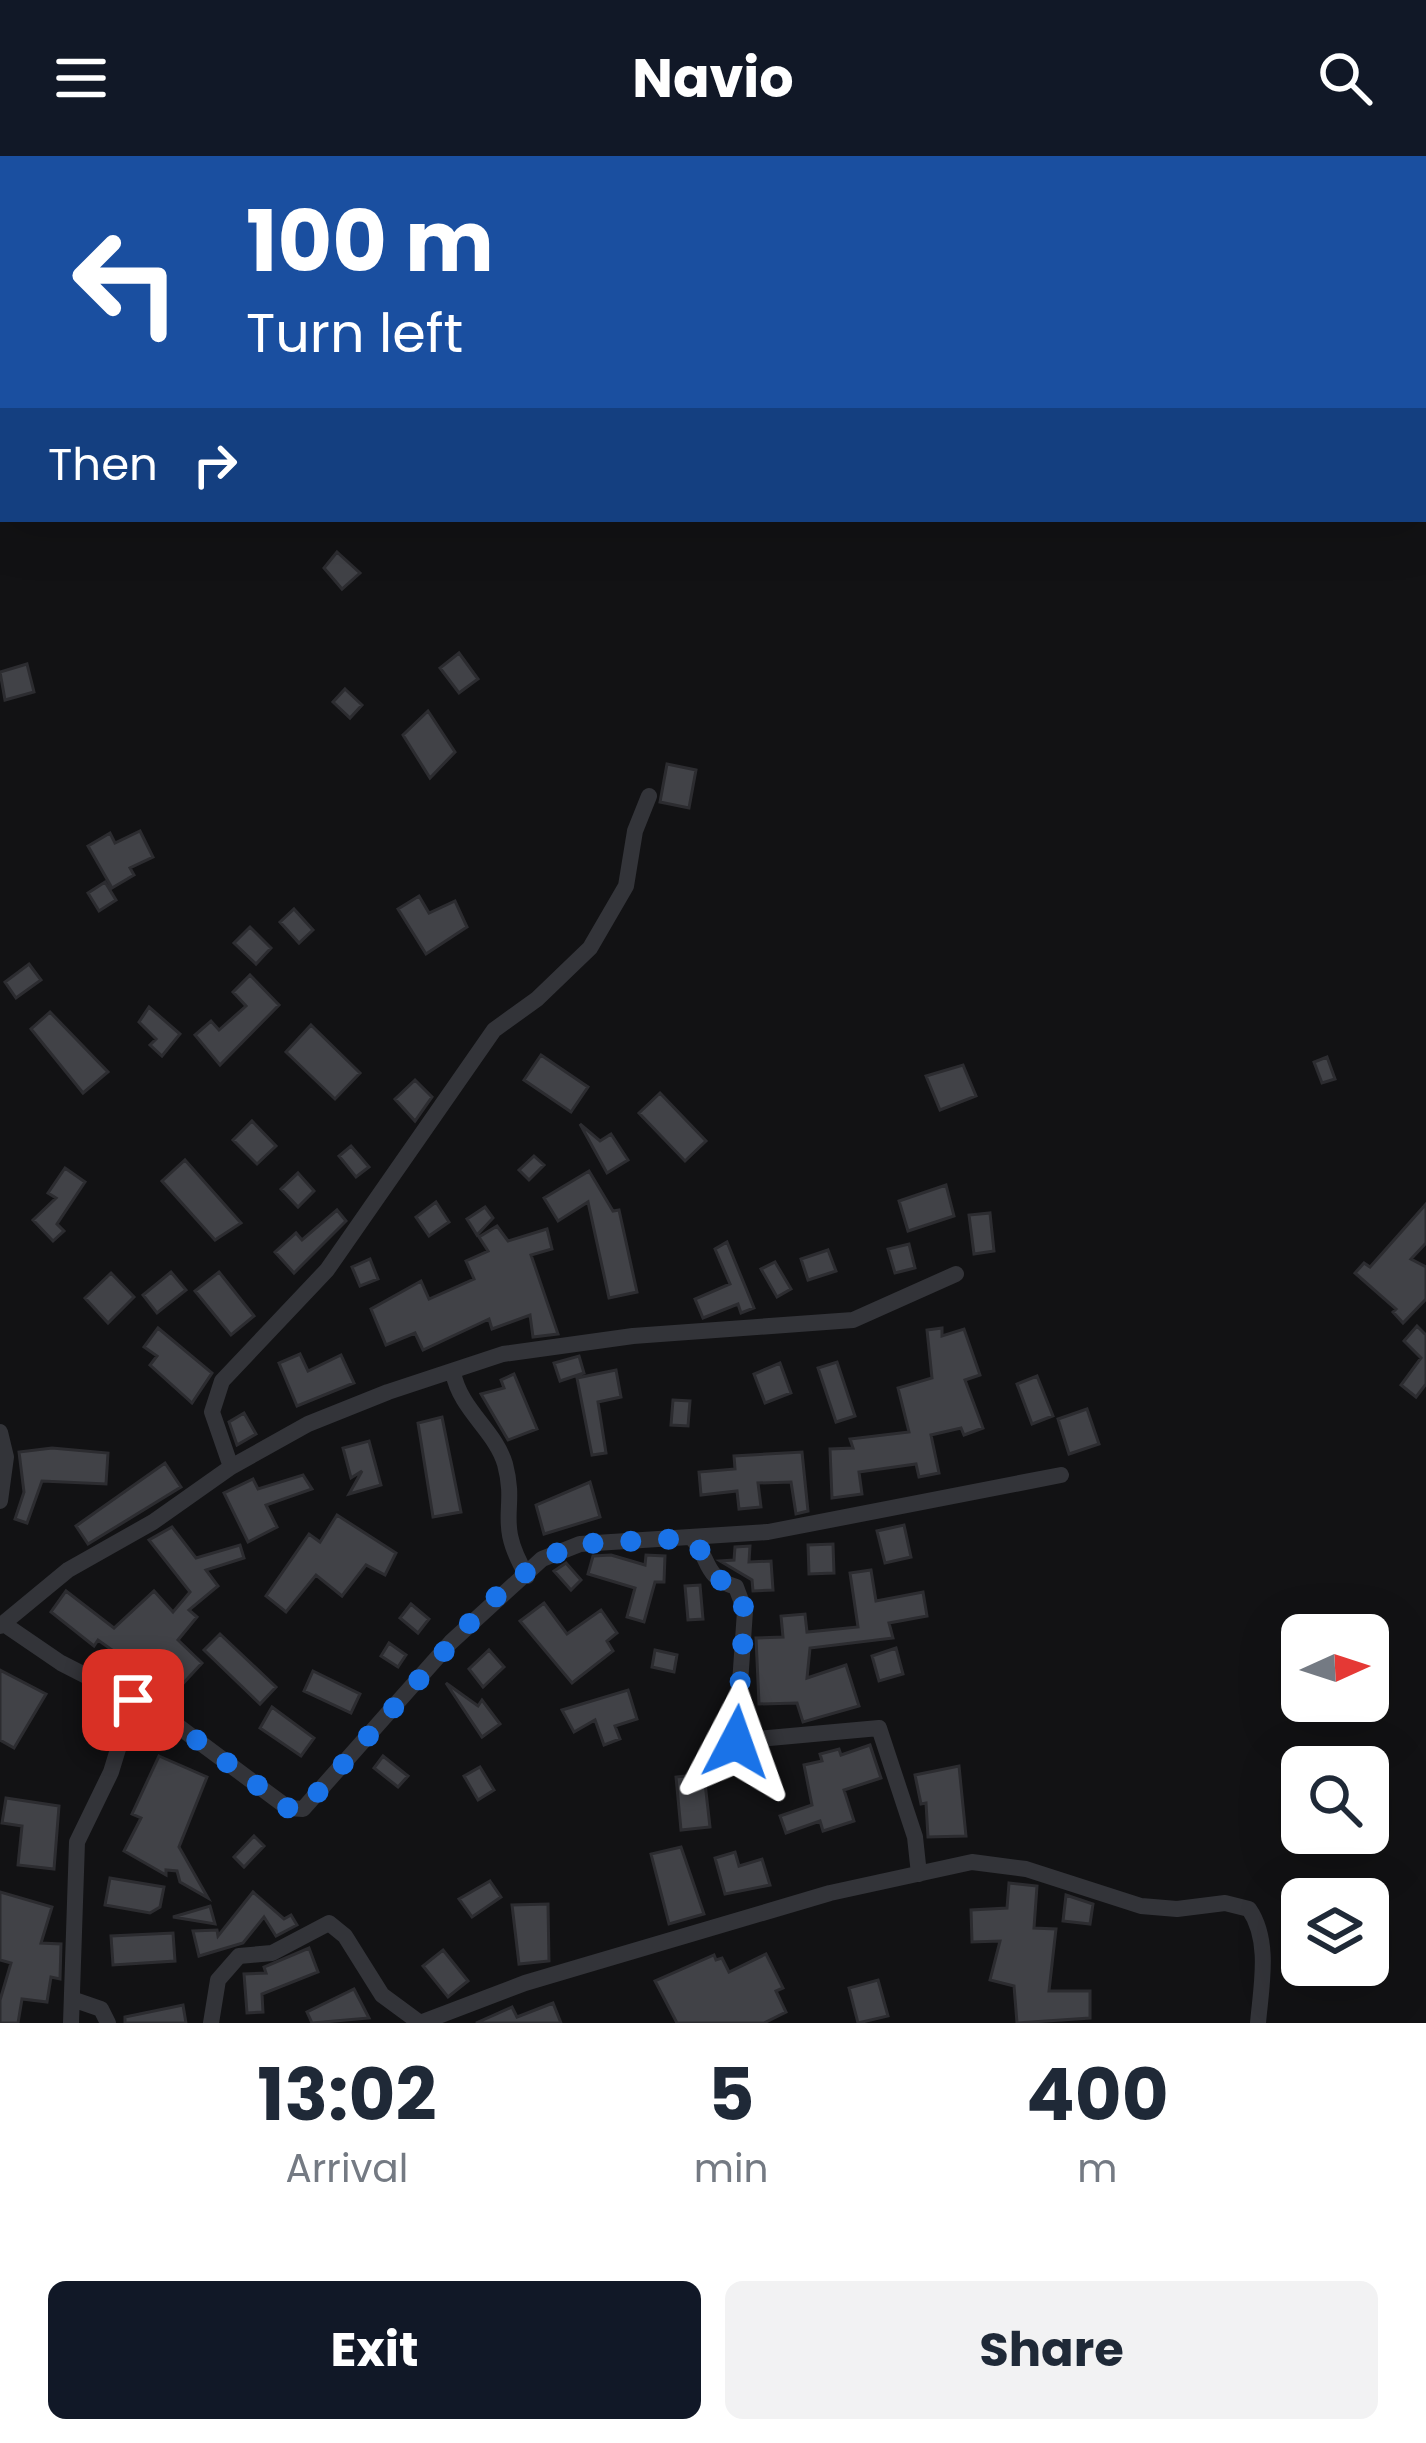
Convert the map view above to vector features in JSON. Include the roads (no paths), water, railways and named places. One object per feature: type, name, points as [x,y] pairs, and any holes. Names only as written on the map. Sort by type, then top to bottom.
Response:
[{"type":"street","points":[[231,1467],[212,1412],[222,1381],[327,1270],[494,1030],[538,999],[590,948],[626,886],[635,831],[649,796]]},
{"type":"street","points":[[956,1274],[854,1320],[618,1338],[503,1354],[344,1409],[231,1467],[153,1522],[68,1570],[2,1625],[61,1663],[163,1715],[288,1808],[303,1809],[485,1606],[542,1559],[580,1544],[769,1532],[1061,1475]]},
{"type":"street","points":[[453,1372],[462,1401],[504,1461],[505,1526],[527,1576]]},
{"type":"street","points":[[0,1432],[6,1456],[0,1501]]},
{"type":"street","points":[[692,1538],[703,1566],[711,1577],[736,1586],[745,1611],[736,1742],[879,1728],[914,1837],[919,1874]]},
{"type":"street","points":[[71,2023],[77,1842],[111,1772],[133,1700]]},
{"type":"street","points":[[212,2023],[218,1980],[238,1957],[272,1953],[329,1923],[345,1936],[382,1995],[420,2023],[567,1970],[830,1893],[972,1862],[1026,1869],[1141,1906],[1178,1910],[1225,1904],[1250,1910],[1257,1920],[1262,1956],[1258,2023]]},
{"type":"street","points":[[72,1999],[100,2009],[108,2023]]}]
